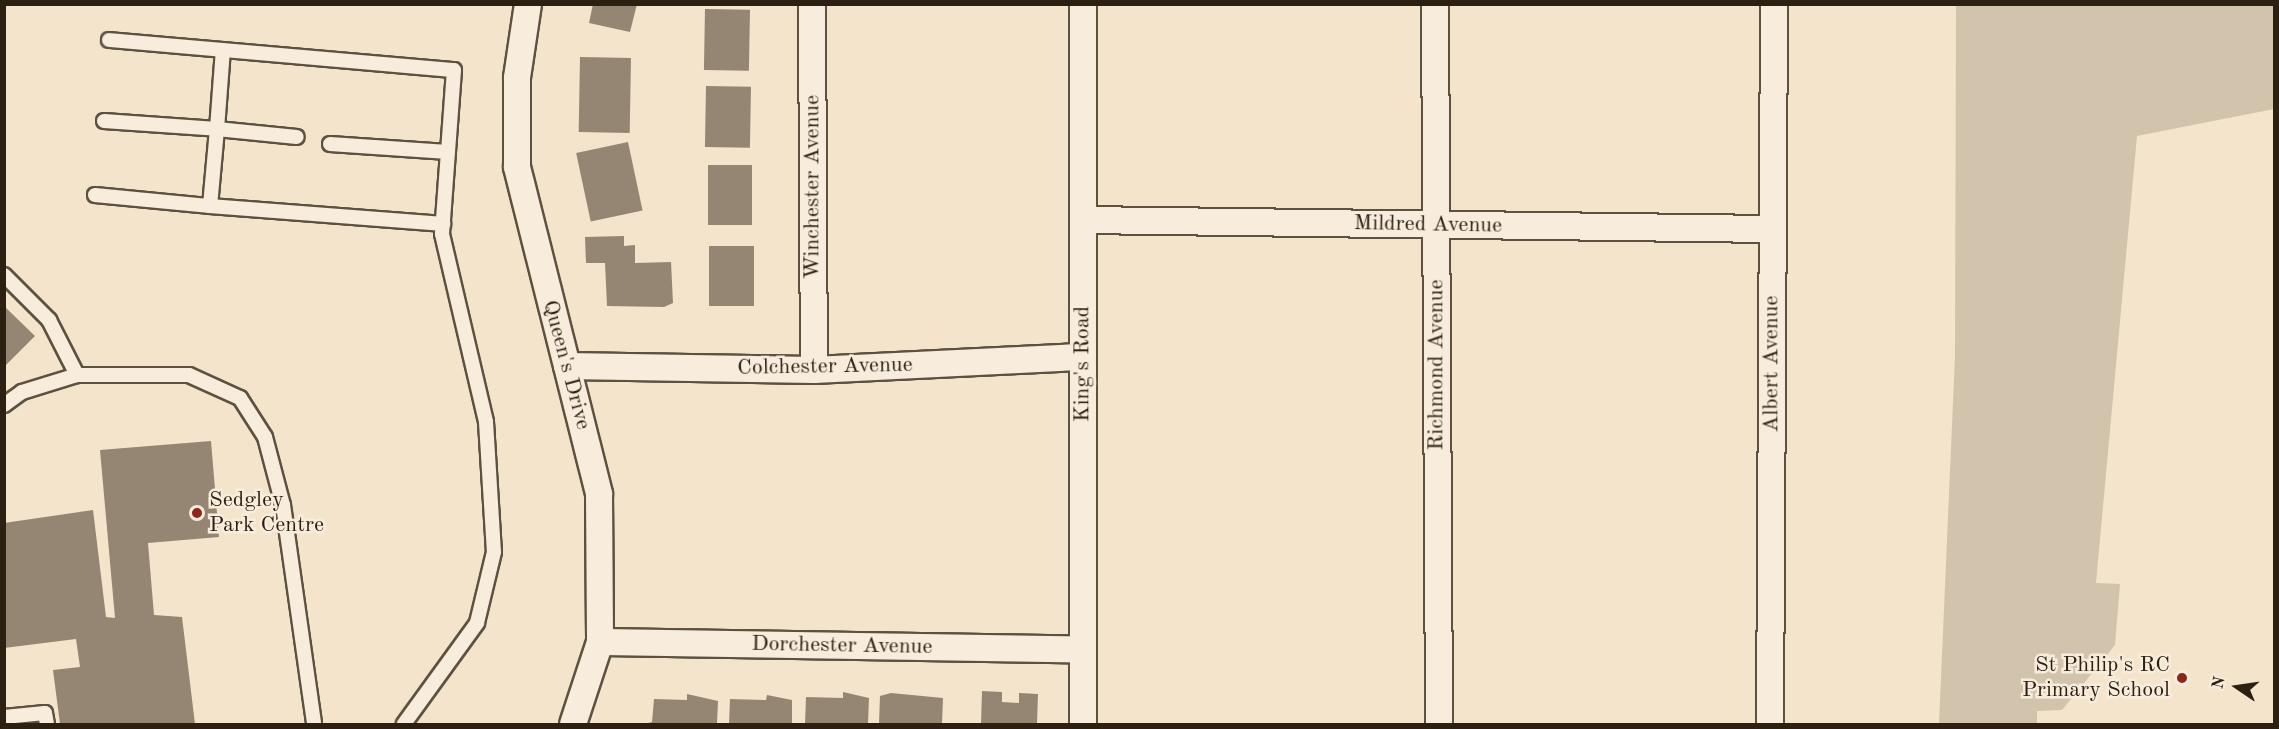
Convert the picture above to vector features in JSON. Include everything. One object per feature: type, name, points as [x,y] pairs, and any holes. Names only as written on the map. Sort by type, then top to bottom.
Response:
[{"type":"street","name":"Queen's Drive","points":[[528,4],[517,78],[517,166],[599,494],[600,642],[573,724]]},
{"type":"street","name":"Winchester Avenue","points":[[812,4],[814,370]]},
{"type":"street","name":"King's Road","points":[[1083,4],[1083,724]]},
{"type":"street","name":"Richmond Avenue","points":[[1435,4],[1439,724]]},
{"type":"street","name":"Albert Avenue","points":[[1770,724],[1774,4]]},
{"type":"street","name":"Mildred Avenue","points":[[1083,220],[1773,229]]},
{"type":"street","name":"Colchester Avenue","points":[[567,366],[814,370],[1083,357]]},
{"type":"street","name":"Dorchester Avenue","points":[[600,642],[1083,650]]},
{"type":"lane","points":[[109,40],[454,70],[443,224],[458,315],[486,422],[494,552],[477,623],[441,681],[404,724]]},
{"type":"lane","points":[[210,206],[223,50]]},
{"type":"lane","points":[[104,121],[297,137]]},
{"type":"lane","points":[[330,144],[448,152]]},
{"type":"lane","points":[[95,195],[443,224]]},
{"type":"lane","points":[[4,275],[50,320],[77,375]]},
{"type":"lane","points":[[4,405],[22,392],[77,375],[189,375],[240,398],[265,437],[283,505],[314,724]]},
{"type":"lane","points":[[4,717],[45,713],[47,724]]},
{"type":"shaded area","points":[[1956,5],[2274,5],[2274,109],[2137,136],[2096,583],[2120,584],[2115,645],[2062,710],[2037,711],[2037,724],[1939,724],[1955,356]]},
{"type":"building","points":[[593,4],[637,4],[630,32],[589,23]]},
{"type":"building","points":[[705,9],[750,10],[749,71],[704,70]]},
{"type":"building","points":[[580,57],[631,58],[630,133],[579,132]]},
{"type":"building","points":[[706,86],[751,87],[750,148],[705,147]]},
{"type":"building","points":[[628,142],[643,210],[591,221],[576,153]]},
{"type":"building","points":[[708,165],[752,165],[752,225],[708,225]]},
{"type":"building","points":[[624,236],[624,246],[635,245],[635,263],[671,262],[673,303],[664,307],[607,306],[605,263],[586,263],[585,237]]},
{"type":"building","points":[[709,246],[754,246],[754,306],[709,306]]},
{"type":"building","points":[[4,306],[35,336],[4,367]]},
{"type":"building","points":[[211,441],[219,537],[148,543],[154,615],[182,617],[195,724],[60,724],[53,670],[80,667],[76,639],[4,648],[4,523],[93,510],[106,617],[115,618],[100,450]]},
{"type":"building","points":[[982,691],[1002,692],[1002,702],[1019,703],[1019,693],[1038,694],[1037,724],[981,724]]},
{"type":"building","points":[[843,692],[869,698],[868,724],[805,724],[806,697],[843,698]]},
{"type":"building","points":[[891,693],[943,698],[942,724],[879,724],[880,696]]},
{"type":"building","points":[[687,694],[718,701],[717,724],[644,724],[652,722],[654,699],[687,700]]},
{"type":"building","points":[[767,695],[792,700],[792,724],[729,724],[730,699],[766,700]]},
{"type":"place","name":"Sedgley Park Centre","points":[[197,513]]},
{"type":"place","name":"St Philip's RC Primary School","points":[[2182,678]]}]
